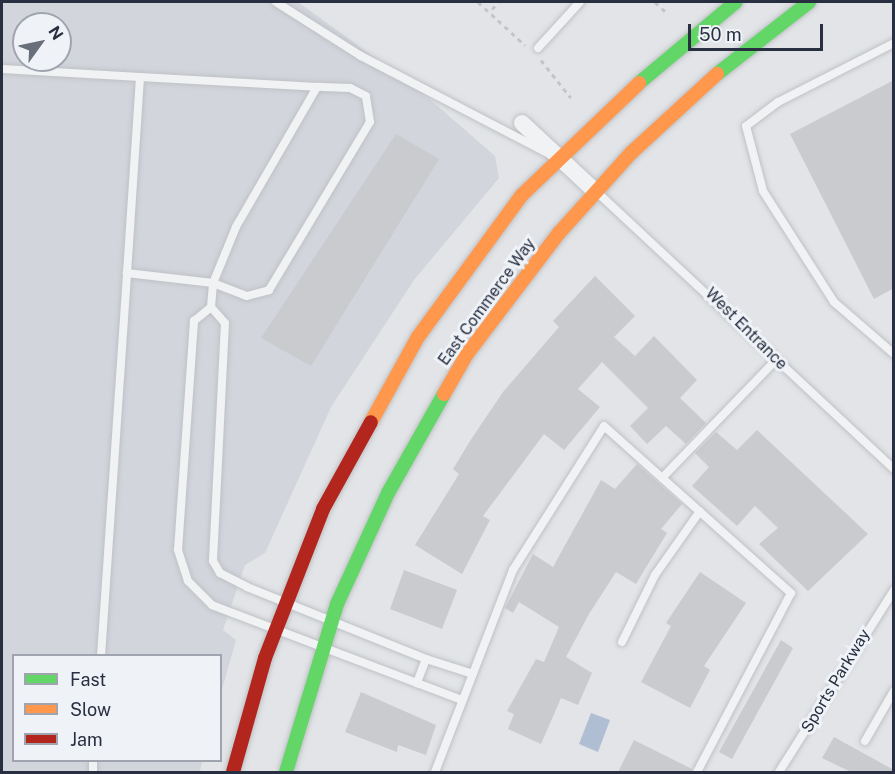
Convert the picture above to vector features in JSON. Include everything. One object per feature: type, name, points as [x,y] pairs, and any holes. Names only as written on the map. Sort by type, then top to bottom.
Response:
[{"type":"main road","points":[[233,772],[276,629],[323,509],[418,336],[522,195],[648,74],[736,2]]},
{"type":"main road","name":"East Commerce Way","points":[[286,772],[330,623],[388,493],[467,354],[485,328],[596,192],[703,85],[809,2]]},
{"type":"street","points":[[522,123],[596,192]]},
{"type":"lane","points":[[276,2],[361,56],[508,137],[561,159]]},
{"type":"lane","points":[[538,48],[580,2]]},
{"type":"lane","points":[[894,43],[778,102],[746,126],[763,191],[834,302],[894,354]]},
{"type":"lane","points":[[2,69],[350,88],[366,96],[370,122],[269,290],[247,296],[213,283],[127,273]]},
{"type":"lane","points":[[101,654],[140,77]]},
{"type":"lane","points":[[317,87],[236,227],[213,283],[211,307],[194,321],[180,510],[181,566],[212,605],[462,700]]},
{"type":"lane","name":"West Entrance","points":[[596,192],[705,288],[775,361],[894,469]]},
{"type":"lane","points":[[211,307],[225,323],[213,561],[220,573],[330,623],[473,674]]},
{"type":"lane","points":[[662,478],[775,361]]},
{"type":"lane","points":[[435,772],[513,570],[604,426],[791,593],[697,772]]},
{"type":"lane","points":[[622,642],[655,575],[700,511]]},
{"type":"lane","name":"Sports Parkway","points":[[779,772],[894,590]]},
{"type":"lane","points":[[417,683],[426,659]]},
{"type":"lane","points":[[865,741],[894,691]]},
{"type":"path","points":[[492,9],[500,2]]},
{"type":"path","points":[[655,2],[667,13]]},
{"type":"shaded area","points":[[2,2],[298,2],[418,89],[495,156],[499,178],[414,280],[331,407],[265,553],[245,565],[223,630],[236,640],[222,689],[222,654],[12,654],[12,762],[202,762],[200,772],[2,772]]},
{"type":"water","points":[[591,713],[610,720],[598,752],[579,744]]},
{"type":"building","points":[[894,80],[894,288],[874,299],[790,134]]},
{"type":"building","points":[[396,134],[439,159],[311,366],[261,338]]},
{"type":"building","points":[[595,276],[635,316],[614,337],[635,356],[654,336],[697,380],[680,398],[706,423],[686,444],[666,426],[647,444],[630,426],[648,408],[602,362],[578,389],[600,407],[564,450],[544,434],[483,516],[490,520],[462,574],[415,545],[459,474],[453,469],[470,441],[503,392],[559,327],[553,321]]},
{"type":"building","points":[[757,430],[868,534],[808,591],[759,544],[778,528],[755,506],[737,526],[692,486],[709,467],[695,453],[716,432],[737,450]]},
{"type":"building","points":[[637,464],[682,504],[661,529],[667,533],[636,584],[616,572],[589,614],[566,657],[592,673],[578,705],[561,698],[541,744],[508,729],[514,714],[507,711],[536,659],[544,662],[559,627],[519,602],[513,613],[505,608],[533,554],[553,567],[601,480],[615,489]]},
{"type":"building","points":[[404,570],[457,590],[442,629],[390,609]]},
{"type":"building","points":[[700,572],[746,603],[704,666],[710,670],[690,708],[641,682],[671,626],[666,623]]},
{"type":"building","points":[[781,640],[793,648],[732,759],[719,752]]},
{"type":"building","points":[[361,692],[436,725],[426,755],[398,745],[397,752],[345,732]]},
{"type":"building","points":[[834,737],[894,772],[851,772],[822,758]]},
{"type":"building","points":[[634,740],[692,769],[691,772],[618,772]]},
{"type":"traffic: fast","points":[[639,83],[736,2]]},
{"type":"traffic: fast","points":[[717,74],[809,2]]},
{"type":"traffic: fast","points":[[286,772],[337,604],[388,493],[444,394]]},
{"type":"traffic: slow","points":[[444,394],[467,354],[559,233],[631,153],[717,74]]},
{"type":"traffic: slow","points":[[371,422],[418,337],[522,195],[639,83]]},
{"type":"traffic: jam","points":[[233,772],[265,658],[323,509],[371,422]]}]
